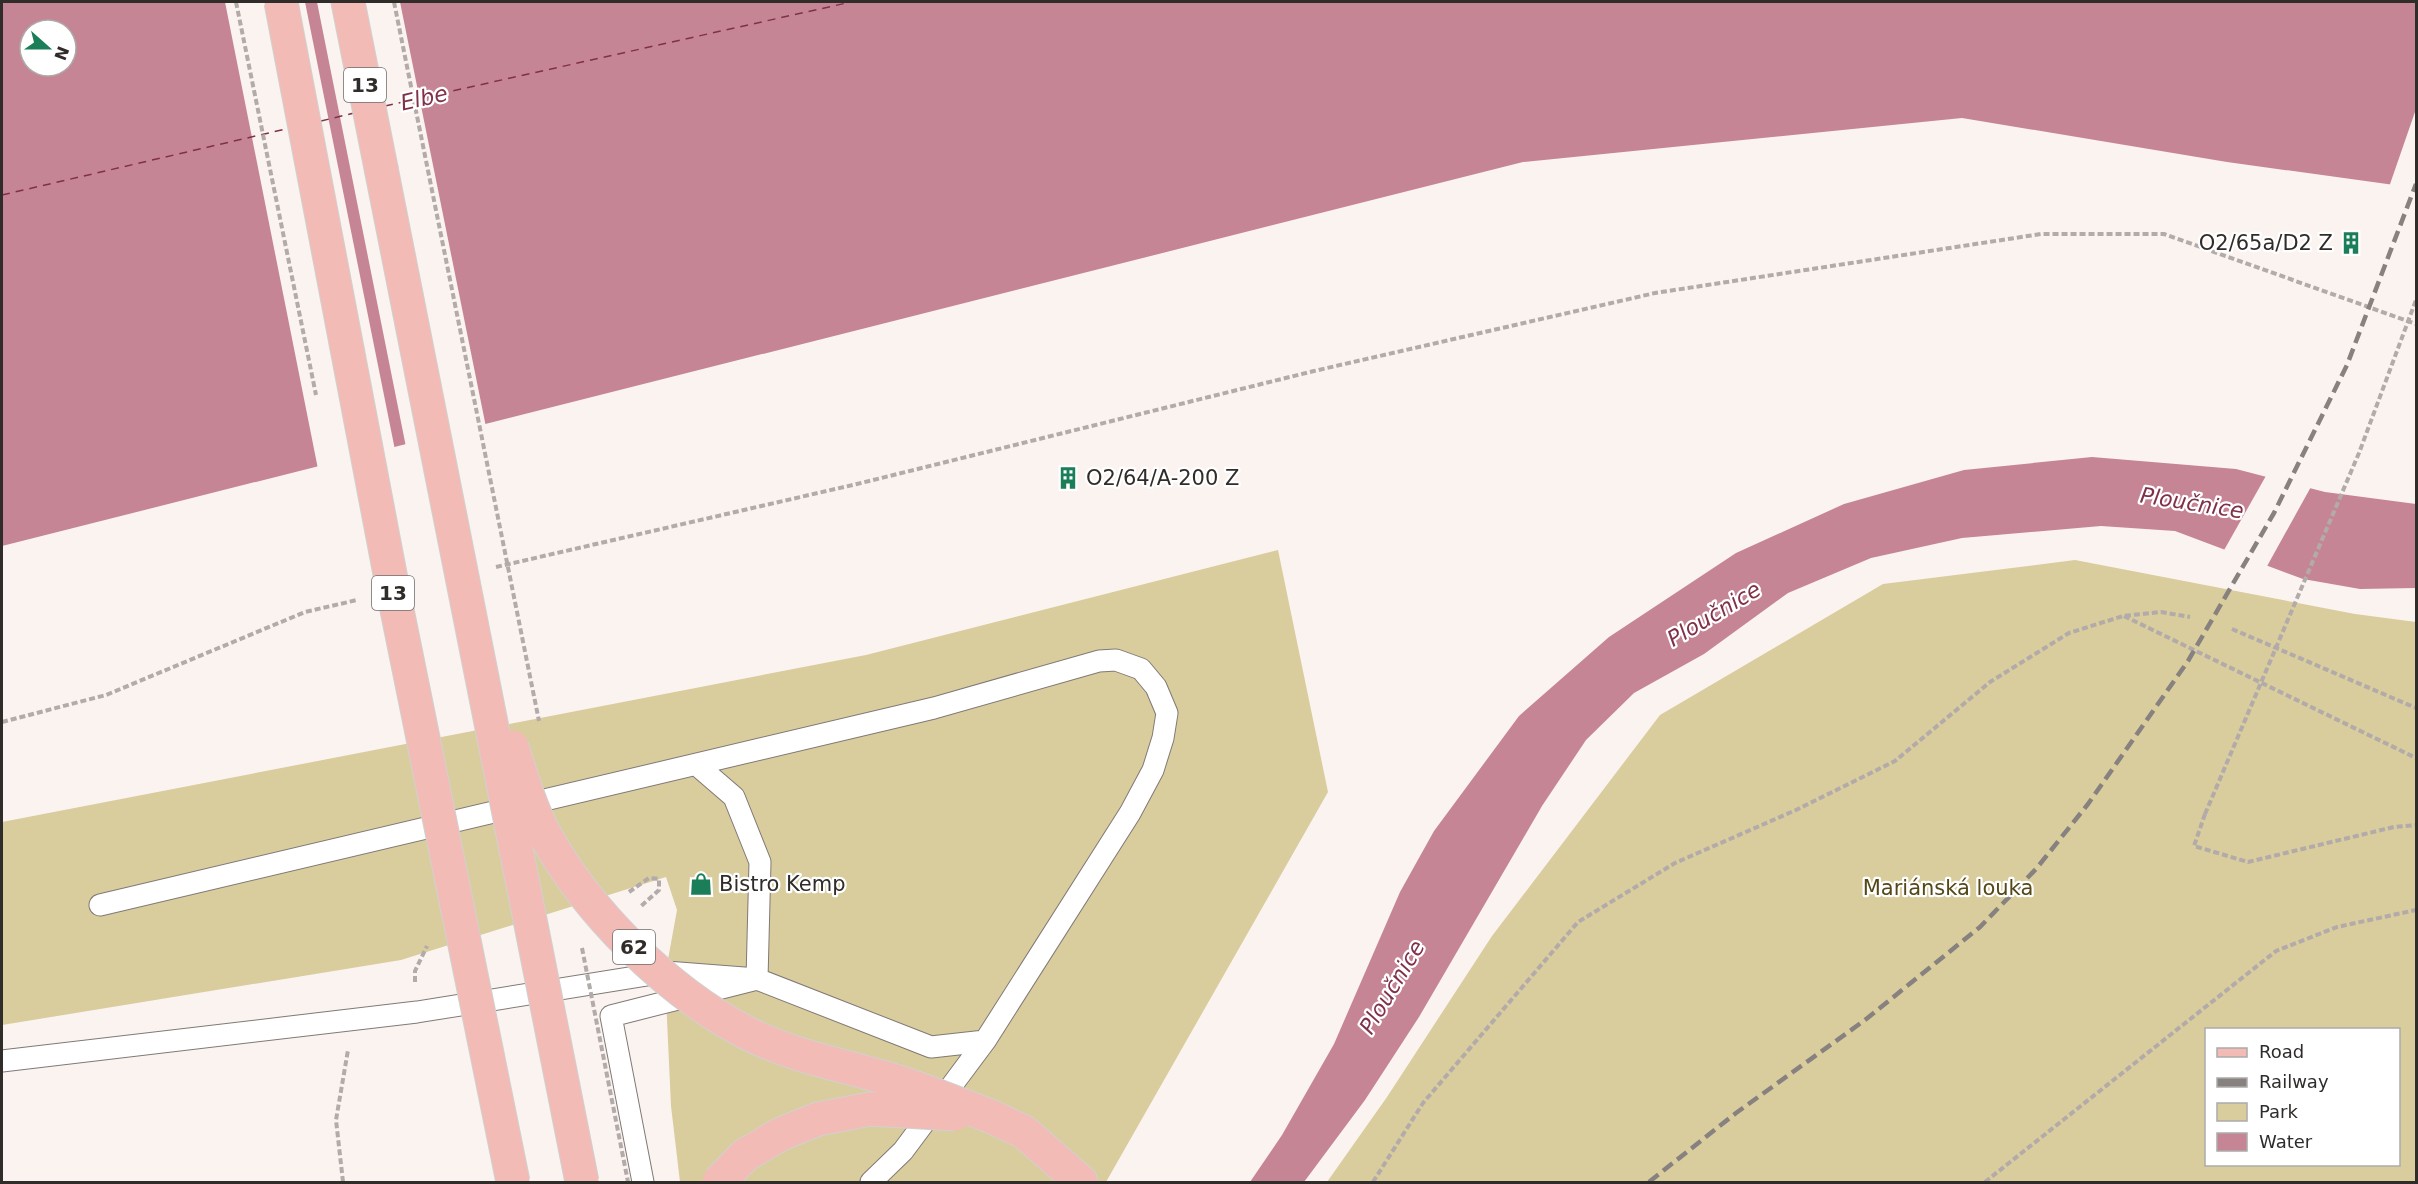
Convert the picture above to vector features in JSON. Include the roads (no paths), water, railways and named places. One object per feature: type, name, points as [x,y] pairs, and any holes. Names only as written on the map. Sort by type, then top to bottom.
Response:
[{"type":"main road","name":"13","points":[[281,2],[394,595],[513,1182]]},
{"type":"main road","name":"13","points":[[348,2],[582,1182]]},
{"type":"main road","name":"62","points":[[464,593],[517,762],[543,831],[574,879],[596,907],[651,966],[704,1007],[746,1033],[799,1054],[894,1080],[990,1116],[1024,1132],[1081,1182]]},
{"type":"main road","points":[[719,1182],[746,1155],[781,1134],[818,1119],[870,1109],[990,1116]]},
{"type":"lane","points":[[100,905],[698,766],[934,708],[1099,661],[1116,660],[1141,669],[1156,687],[1167,713],[1163,738],[1153,770],[1130,813],[985,1041],[903,1151],[871,1182]]},
{"type":"lane","points":[[698,766],[734,797],[760,862],[757,979]]},
{"type":"lane","points":[[2,1061],[417,1012],[666,972],[757,979],[931,1047],[985,1041]]},
{"type":"lane","points":[[643,1182],[611,1016],[757,979]]},
{"type":"water","name":"Elbe","points":[[2,2],[2416,2],[2416,188],[2227,162],[1962,118],[1523,162],[2,546]]},
{"type":"water","name":"Ploučnice","points":[[2092,457],[2236,469],[2325,492],[2416,504],[2416,588],[2360,589],[2303,579],[2175,531],[2101,526],[1962,538],[1871,558],[1788,593],[1704,654],[1634,693],[1586,740],[1542,806],[1419,1017],[1365,1100],[1304,1182],[1250,1182],[1282,1135],[1334,1044],[1400,892],[1434,831],[1519,716],[1609,637],[1736,553],[1844,504],[1964,470]]},
{"type":"railway","points":[[1649,1182],[1736,1113],[1865,1020],[1980,927],[2036,869],[2088,804],[2188,661],[2274,513],[2347,365],[2416,184]]},
{"type":"place","name":"O2/65a/D2 Z","points":[[2351,243]]},
{"type":"place","name":"O2/64/A-200 Z","points":[[1068,478]]},
{"type":"place","name":"Bistro Kemp","points":[[701,884]]},
{"type":"park label","name":"Mariánská louka","points":[[1948,888]]}]
